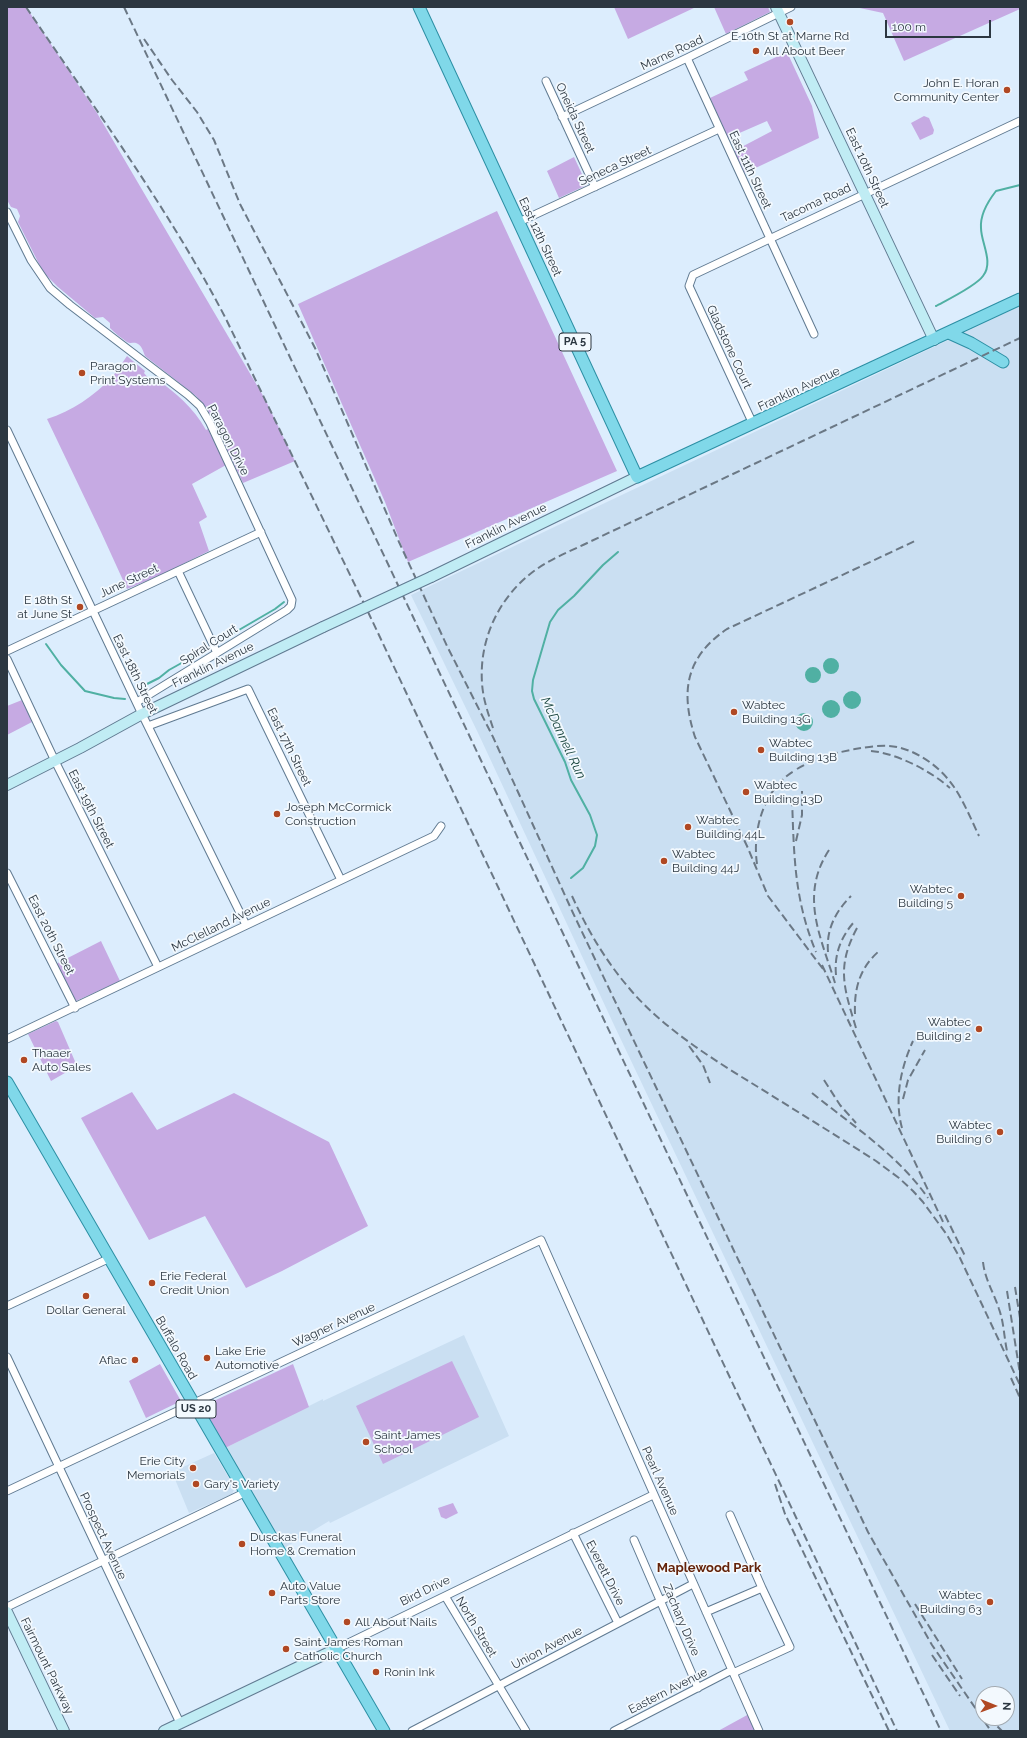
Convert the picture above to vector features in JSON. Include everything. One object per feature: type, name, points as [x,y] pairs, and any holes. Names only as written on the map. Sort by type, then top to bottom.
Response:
[{"type":"main road","name":"East 12th Street","points":[[419,7],[637,478]]},
{"type":"main road","name":"Franklin Avenue","points":[[637,478],[1020,299]]},
{"type":"main road","points":[[949,333],[967,341],[1003,362]]},
{"type":"main road","name":"Buffalo Road","points":[[7,1082],[110,1258],[244,1493],[384,1731]]},
{"type":"street","name":"Marne Road","points":[[562,116],[687,58],[778,10],[791,7]]},
{"type":"street","name":"East 10th Street","points":[[778,10],[934,340]]},
{"type":"street","name":"East 11th Street","points":[[687,58],[814,334]]},
{"type":"street","name":"Oneida Street","points":[[546,81],[595,187]]},
{"type":"street","name":"Tacoma Road","points":[[690,279],[696,272],[1020,121]]},
{"type":"street","name":"Seneca Street","points":[[519,222],[720,129]]},
{"type":"street","name":"Paragon Drive","points":[[8,215],[31,260],[50,288],[76,310],[188,395],[200,406],[210,422],[261,532],[291,598],[291,606]]},
{"type":"street","name":"Gladstone Court","points":[[690,279],[689,286],[695,300],[753,424]]},
{"type":"street","name":"East 18th Street","points":[[7,430],[142,714],[246,925]]},
{"type":"street","name":"Franklin Avenue","points":[[7,784],[55,761],[142,714],[226,673],[637,478]]},
{"type":"street","name":"June Street","points":[[7,651],[261,532]]},
{"type":"street","points":[[178,571],[217,654]]},
{"type":"street","name":"Spiral Court","points":[[137,702],[217,654],[291,606]]},
{"type":"street","name":"East 19th Street","points":[[7,659],[55,761],[158,967]]},
{"type":"street","name":"East 17th Street","points":[[148,726],[248,689],[341,880]]},
{"type":"street","name":"McClelland Avenue","points":[[7,1039],[434,836],[442,826]]},
{"type":"street","name":"East 20th Street","points":[[7,873],[75,1008]]},
{"type":"street","name":"Wagner Avenue","points":[[7,1491],[540,1240]]},
{"type":"street","name":"Pearl Avenue","points":[[540,1240],[759,1731]]},
{"type":"street","points":[[7,1306],[110,1258]]},
{"type":"street","name":"Prospect Avenue","points":[[7,1357],[180,1723]]},
{"type":"street","points":[[7,1607],[244,1493]]},
{"type":"street","name":"Bird Drive","points":[[164,1731],[653,1495]]},
{"type":"street","points":[[706,1612],[762,1588],[730,1515]]},
{"type":"street","name":"Everett Drive","points":[[573,1533],[618,1623]]},
{"type":"street","name":"Zachary Drive","points":[[634,1540],[698,1688]]},
{"type":"street","name":"Union Avenue","points":[[412,1731],[694,1584]]},
{"type":"street","name":"Eastern Avenue","points":[[614,1731],[732,1671],[790,1647],[762,1588]]},
{"type":"street","name":"North Street","points":[[445,1596],[526,1731]]},
{"type":"street","name":"Fairmount Parkway","points":[[7,1612],[64,1731]]},
{"type":"shaded area","points":[[7,7],[26,7],[97,113],[265,399],[295,461],[243,483],[209,412],[196,396],[145,356],[140,345],[127,342],[120,337],[110,328],[110,323],[103,317],[95,318],[58,287],[43,272],[18,222],[20,216],[17,209],[11,207],[7,200]]},
{"type":"shaded area","points":[[614,7],[696,7],[628,39]]},
{"type":"shaded area","points":[[714,7],[768,7],[770,12],[726,34]]},
{"type":"shaded area","points":[[855,7],[1020,7],[1020,9],[904,61],[883,13]]},
{"type":"shaded area","points":[[787,52],[812,106],[819,138],[745,173],[734,151],[772,131],[767,121],[728,138],[710,98],[748,80],[744,72]]},
{"type":"shaded area","points":[[924,116],[929,118],[934,130],[933,134],[920,140],[911,123]]},
{"type":"shaded area","points":[[574,157],[587,185],[559,198],[547,171]]},
{"type":"shaded area","points":[[497,211],[617,471],[408,562],[385,502],[298,304]]},
{"type":"shaded area","points":[[1020,306],[1020,1731],[950,1731],[614,1025],[479,735],[411,595]]},
{"type":"shaded area","points":[[127,356],[145,371],[144,373],[150,380],[155,378],[190,407],[206,430],[208,429],[226,465],[192,484],[207,517],[199,522],[209,551],[161,575],[127,589],[47,419],[65,412],[90,397],[112,377]]},
{"type":"shaded area","points":[[831,658],[837,660],[839,666],[837,672],[831,674],[825,672],[823,666],[825,660]]},
{"type":"shaded area","points":[[813,667],[819,669],[821,675],[819,681],[813,683],[807,681],[805,675],[807,669]]},
{"type":"shaded area","points":[[852,691],[856,692],[860,696],[860,704],[856,708],[852,709],[848,708],[844,704],[843,700],[844,696],[848,692]]},
{"type":"shaded area","points":[[22,700],[32,722],[7,735],[7,706]]},
{"type":"shaded area","points":[[831,700],[837,703],[840,709],[837,715],[831,718],[825,715],[822,709],[825,703]]},
{"type":"shaded area","points":[[804,713],[810,716],[813,722],[810,728],[804,731],[798,728],[795,722],[798,716]]},
{"type":"shaded area","points":[[101,941],[120,981],[76,1001],[56,964]]},
{"type":"shaded area","points":[[56,1021],[58,1022],[77,1066],[51,1081],[28,1034]]},
{"type":"shaded area","points":[[132,1092],[157,1130],[234,1093],[329,1142],[368,1226],[246,1288],[205,1216],[149,1240],[81,1118]]},
{"type":"shaded area","name":"Saint James School","points":[[464,1335],[509,1436],[330,1523],[329,1521],[282,1549],[223,1449],[323,1399],[323,1401]]},
{"type":"shaded area","points":[[452,1361],[479,1417],[383,1464],[356,1406]]},
{"type":"shaded area","points":[[160,1364],[181,1401],[146,1418],[129,1381]]},
{"type":"shaded area","points":[[293,1364],[309,1407],[223,1449],[202,1409],[203,1406]]},
{"type":"shaded area","points":[[214,1453],[232,1483],[234,1490],[232,1494],[189,1513],[172,1472]]},
{"type":"shaded area","points":[[453,1503],[458,1513],[446,1519],[441,1517],[438,1508]]},
{"type":"shaded area","points":[[749,1714],[757,1731],[718,1731]]},
{"type":"waterway","name":"McDannell Run","points":[[936,306],[954,297],[983,276],[987,265],[981,228],[983,213],[996,191],[1020,185]]},
{"type":"waterway","name":"McDannell Run","points":[[571,878],[583,868],[595,846],[597,835],[590,815],[571,780],[565,762],[534,699],[532,691],[533,680],[550,622],[558,610],[618,552]]},
{"type":"waterway","points":[[220,641],[275,609],[284,602]]},
{"type":"waterway","points":[[46,644],[61,665],[85,691],[125,699]]},
{"type":"waterway","points":[[139,688],[159,678],[169,670],[203,651]]},
{"type":"railway","points":[[26,7],[130,159],[180,237],[225,317],[369,614],[897,1731]]},
{"type":"railway","points":[[124,7],[941,1731]]},
{"type":"railway","points":[[144,39],[172,80],[197,112],[214,140],[240,204],[315,348],[399,542],[447,646],[493,737],[573,913],[868,1532],[932,1645],[991,1731]]},
{"type":"railway","points":[[493,728],[482,683],[482,667],[488,635],[501,606],[522,581],[534,571],[564,554],[1020,338]]},
{"type":"railway","points":[[823,969],[768,896],[747,846],[695,737],[690,720],[688,705],[690,676],[695,663],[703,651],[713,640],[727,629],[915,541]]},
{"type":"railway","points":[[797,769],[825,756],[855,749],[876,746],[906,749],[922,757],[936,767],[949,780],[961,799],[979,836]]},
{"type":"railway","points":[[871,751],[891,755],[913,764],[933,775],[950,788]]},
{"type":"railway","points":[[757,864],[756,838],[762,812],[775,788],[794,771]]},
{"type":"railway","points":[[796,841],[802,815],[802,791]]},
{"type":"railway","points":[[792,798],[796,876],[803,914],[816,952]]},
{"type":"railway","points":[[829,850],[820,867],[815,884],[814,900],[819,933],[835,983]]},
{"type":"railway","points":[[572,896],[590,932],[604,955],[629,988],[657,1017],[689,1042],[741,1077],[876,1161],[899,1178],[913,1191],[947,1235],[960,1258],[1020,1385]]},
{"type":"railway","points":[[828,952],[830,928],[837,914],[851,896]]},
{"type":"railway","points":[[836,975],[836,960],[839,946],[845,934],[854,922]]},
{"type":"railway","points":[[856,1028],[848,1001],[844,978],[844,966],[850,942],[857,928]]},
{"type":"railway","points":[[855,1014],[859,980],[866,965],[878,952]]},
{"type":"railway","points":[[822,965],[944,1224]]},
{"type":"railway","points":[[902,1128],[899,1106],[900,1083],[905,1061],[913,1041]]},
{"type":"railway","points":[[689,1046],[703,1065],[710,1083]]},
{"type":"railway","points":[[903,1099],[908,1080],[925,1050]]},
{"type":"railway","points":[[824,1080],[840,1105],[856,1123]]},
{"type":"railway","points":[[812,1093],[859,1129],[889,1155],[916,1182],[928,1198]]},
{"type":"railway","points":[[945,1215],[966,1258]]},
{"type":"railway","points":[[983,1262],[988,1281],[1001,1314],[1007,1351]]},
{"type":"railway","points":[[1015,1287],[1020,1318]]},
{"type":"railway","points":[[1007,1291],[1020,1374]]},
{"type":"railway","points":[[1011,1378],[1020,1398]]},
{"type":"railway","points":[[775,1484],[785,1514],[889,1731]]},
{"type":"railway","points":[[915,1604],[962,1679]]},
{"type":"railway","points":[[932,1655],[960,1696]]},
{"type":"railway","points":[[997,1726],[1002,1731]]},
{"type":"place","name":"E 10th St at Marne Rd","points":[[790,22]]},
{"type":"place","name":"All About Beer","points":[[756,51]]},
{"type":"place","name":"John E. Horan Community Center","points":[[1007,90]]},
{"type":"place","name":"Paragon Print Systems","points":[[82,373]]},
{"type":"place","name":"E 18th St at June St","points":[[80,607]]},
{"type":"place","name":"Wabtec Building 13G","points":[[734,712]]},
{"type":"place","name":"Wabtec Building 13B","points":[[761,750]]},
{"type":"place","name":"Wabtec Building 13D","points":[[746,792]]},
{"type":"place","name":"Joseph McCormick Construction","points":[[277,814]]},
{"type":"place","name":"Wabtec Building 44L","points":[[688,827]]},
{"type":"place","name":"Wabtec Building 44J","points":[[664,861]]},
{"type":"place","name":"Wabtec Building 5","points":[[961,896]]},
{"type":"place","name":"Wabtec Building 2","points":[[979,1029]]},
{"type":"place","name":"Thaaer Auto Sales","points":[[24,1060]]},
{"type":"place","name":"Wabtec Building 6","points":[[1000,1132]]},
{"type":"place","name":"Erie Federal Credit Union","points":[[152,1283]]},
{"type":"place","name":"Dollar General","points":[[86,1296]]},
{"type":"place","name":"Lake Erie Automotive","points":[[207,1358]]},
{"type":"place","name":"Aflac","points":[[135,1360]]},
{"type":"place","name":"Saint James School","points":[[366,1442]]},
{"type":"place","name":"Erie City Memorials","points":[[193,1468]]},
{"type":"place","name":"Gary's Variety","points":[[196,1484]]},
{"type":"place","name":"Dusckas Funeral Home & Cremation","points":[[242,1544]]},
{"type":"place","name":"Auto Value Parts Store","points":[[272,1593]]},
{"type":"place","name":"Wabtec Building 63","points":[[990,1602]]},
{"type":"place","name":"All About Nails","points":[[347,1622]]},
{"type":"place","name":"Saint James Roman Catholic Church","points":[[286,1649]]},
{"type":"place","name":"Ronin Ink","points":[[376,1672]]},
{"type":"district","name":"Maplewood Park","points":[[709,1568]]}]
